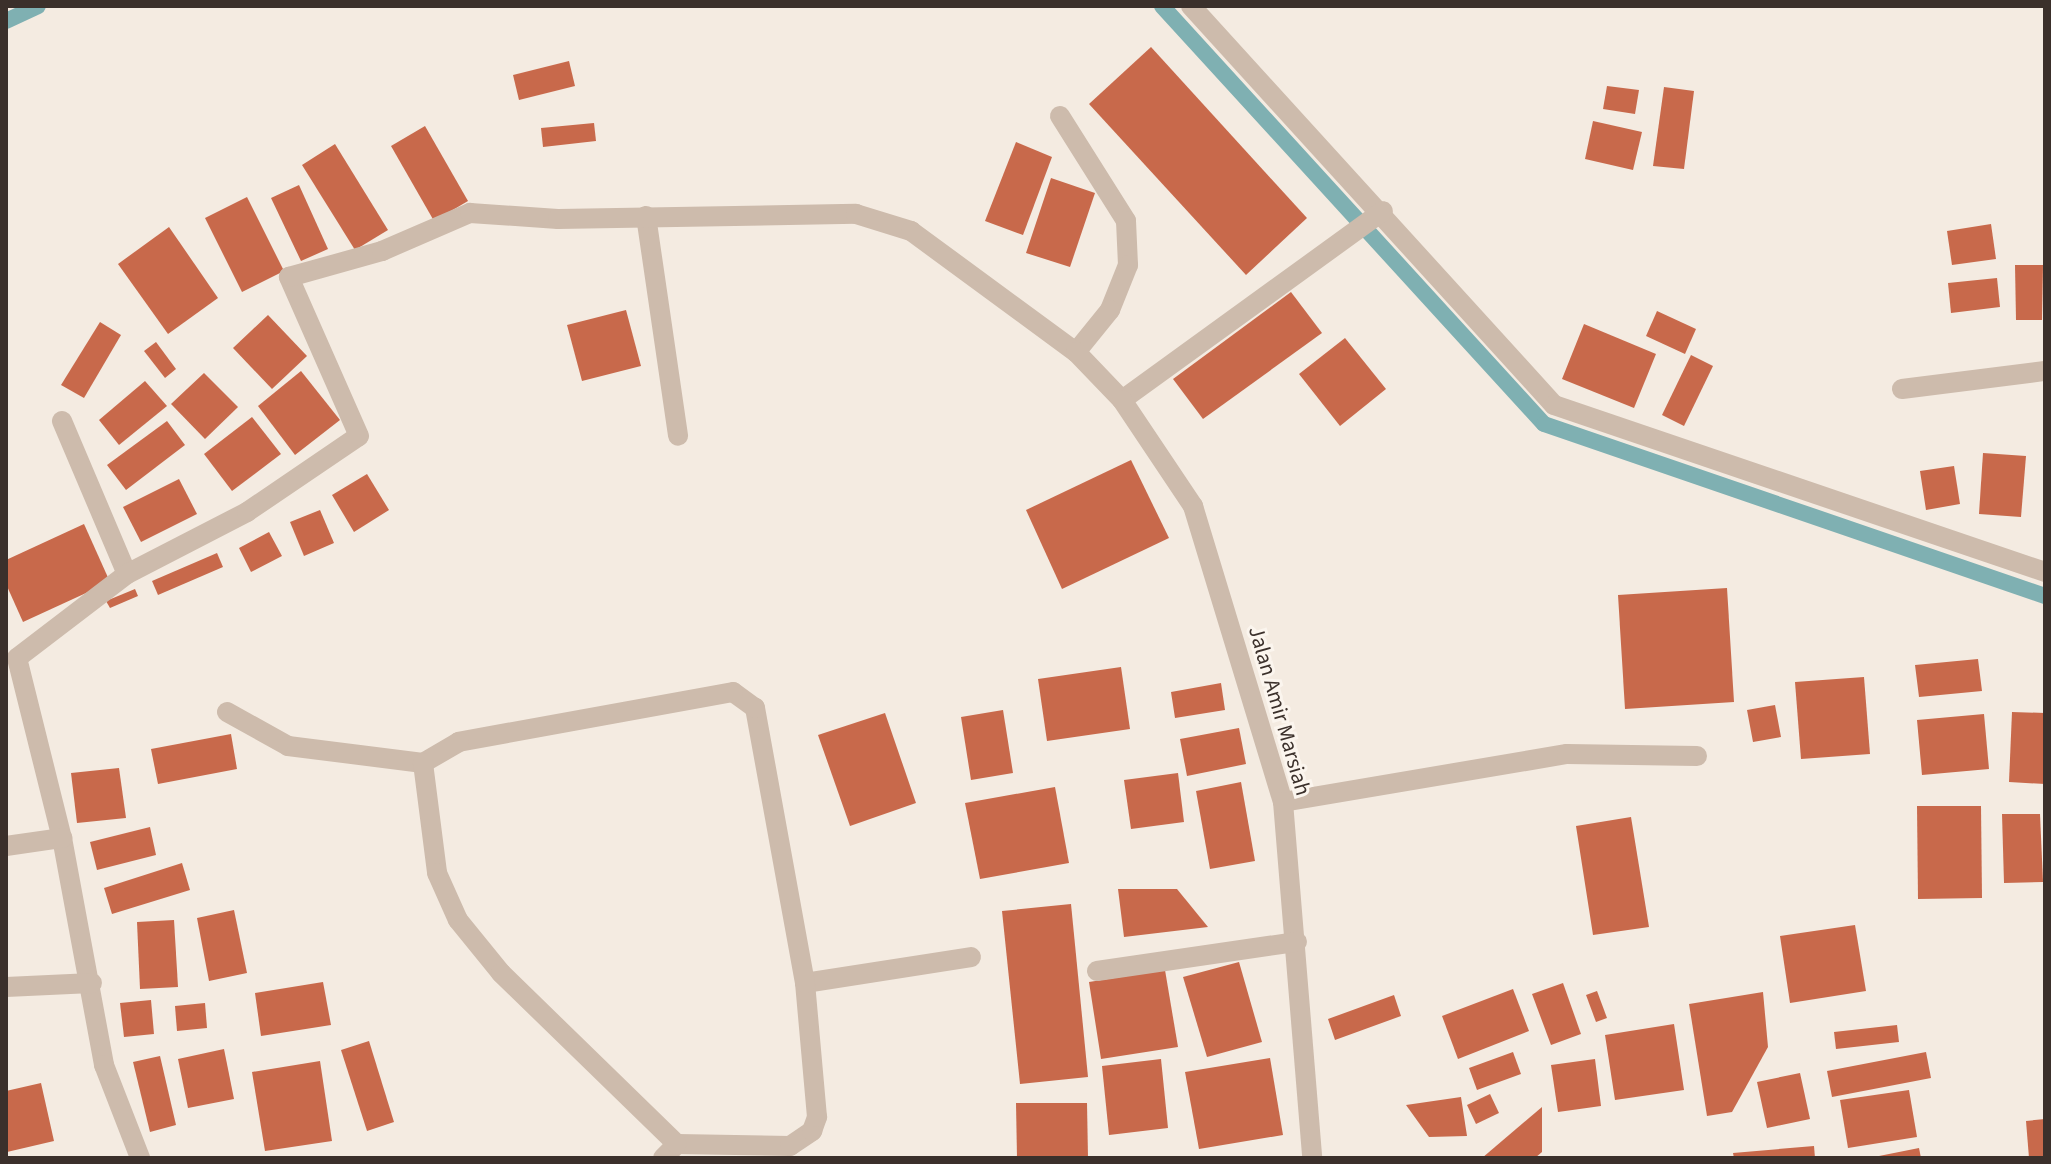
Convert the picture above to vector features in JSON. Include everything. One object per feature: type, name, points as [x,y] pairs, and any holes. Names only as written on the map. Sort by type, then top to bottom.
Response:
[{"type":"street","points":[[1191,6],[1383,211],[1554,405],[2045,572]]},
{"type":"street","points":[[1060,116],[1126,221],[1128,265],[1110,310],[1076,352]]},
{"type":"street","points":[[1122,400],[1383,211]]},
{"type":"street","name":"Jalan Amir Marsiah","points":[[127,574],[247,512],[359,436],[289,277],[382,251],[470,213],[646,216],[856,214],[911,231],[1076,352],[1122,400],[1193,506],[1283,802],[1297,942],[1312,1158]]},
{"type":"street","points":[[646,216],[678,436]]},
{"type":"street","points":[[1902,389],[2045,371]]},
{"type":"street","points":[[62,421],[127,574],[17,658],[62,838],[92,983],[104,1065],[140,1158]]},
{"type":"street","points":[[227,712],[288,746],[423,763],[459,742],[733,692],[755,708],[763,731],[805,983],[817,1117],[812,1131],[790,1146],[670,1151],[501,973],[458,920],[437,873],[423,763]]},
{"type":"street","points":[[1283,802],[1567,754],[1697,756]]},
{"type":"street","points":[[6,846],[62,838]]},
{"type":"street","points":[[1097,971],[1297,942]]},
{"type":"street","points":[[805,983],[971,957]]},
{"type":"street","points":[[6,987],[92,983]]},
{"type":"building","points":[[1151,47],[1307,218],[1246,275],[1089,104]]},
{"type":"building","points":[[569,61],[575,86],[519,100],[513,75]]},
{"type":"building","points":[[1607,86],[1639,90],[1635,114],[1603,109]]},
{"type":"building","points":[[1664,87],[1694,91],[1684,169],[1653,166]]},
{"type":"building","points":[[1593,121],[1642,132],[1633,170],[1585,159]]},
{"type":"building","points":[[594,123],[596,141],[543,147],[541,128]]},
{"type":"building","points":[[425,126],[468,201],[434,221],[391,146]]},
{"type":"building","points":[[1016,142],[1052,157],[1023,235],[985,221]]},
{"type":"building","points":[[335,144],[388,230],[355,250],[302,165]]},
{"type":"building","points":[[1051,178],[1095,193],[1070,267],[1026,253]]},
{"type":"building","points":[[299,185],[328,249],[301,261],[271,198]]},
{"type":"building","points":[[247,197],[284,271],[242,292],[205,218]]},
{"type":"building","points":[[1991,224],[1996,259],[1952,265],[1947,231]]},
{"type":"building","points":[[169,227],[218,298],[168,334],[118,264]]},
{"type":"building","points":[[2015,265],[2043,265],[2042,320],[2016,320]]},
{"type":"building","points":[[1997,278],[2000,307],[1951,313],[1948,283]]},
{"type":"building","points":[[1291,292],[1322,333],[1203,419],[1173,379]]},
{"type":"building","points":[[626,310],[641,366],[582,381],[567,325]]},
{"type":"building","points":[[1657,311],[1696,329],[1685,354],[1646,336]]},
{"type":"building","points":[[268,315],[307,356],[272,389],[233,348]]},
{"type":"building","points":[[100,322],[121,335],[84,398],[61,385]]},
{"type":"building","points":[[1584,324],[1656,354],[1634,408],[1562,379]]},
{"type":"building","points":[[1345,338],[1386,389],[1340,426],[1299,374]]},
{"type":"building","points":[[156,342],[176,369],[165,378],[144,351]]},
{"type":"building","points":[[1691,355],[1713,366],[1684,426],[1662,415]]},
{"type":"building","points":[[301,371],[340,420],[295,455],[258,406]]},
{"type":"building","points":[[204,373],[238,407],[205,439],[171,404]]},
{"type":"building","points":[[145,381],[167,406],[119,445],[99,420]]},
{"type":"building","points":[[252,417],[281,454],[232,491],[204,454]]},
{"type":"building","points":[[167,421],[185,445],[126,490],[107,465]]},
{"type":"building","points":[[1983,453],[2026,456],[2021,517],[1979,514]]},
{"type":"building","points":[[1131,460],[1169,538],[1062,589],[1026,510]]},
{"type":"building","points":[[1954,466],[1960,504],[1926,510],[1920,471]]},
{"type":"building","points":[[367,474],[389,510],[354,532],[332,495]]},
{"type":"building","points":[[179,479],[197,514],[141,542],[123,507]]},
{"type":"building","points":[[320,510],[334,543],[304,556],[290,522]]},
{"type":"building","points":[[84,524],[110,582],[23,622],[6,584],[6,560]]},
{"type":"building","points":[[269,532],[282,556],[251,572],[239,548]]},
{"type":"building","points":[[217,553],[223,567],[158,595],[152,581]]},
{"type":"building","points":[[1727,588],[1734,702],[1625,709],[1618,595]]},
{"type":"building","points":[[135,589],[138,596],[110,608],[106,601]]},
{"type":"building","points":[[1978,659],[1982,691],[1919,697],[1915,665]]},
{"type":"building","points":[[1121,667],[1130,729],[1047,741],[1038,679]]},
{"type":"building","points":[[1864,677],[1870,754],[1801,759],[1795,682]]},
{"type":"building","points":[[1221,683],[1225,710],[1175,718],[1171,692]]},
{"type":"building","points":[[1775,705],[1781,737],[1753,742],[1747,710]]},
{"type":"building","points":[[1003,710],[1013,773],[971,780],[961,717]]},
{"type":"building","points":[[2012,712],[2045,713],[2045,784],[2009,782]]},
{"type":"building","points":[[885,713],[916,803],[850,826],[818,735]]},
{"type":"building","points":[[1984,714],[1989,769],[1922,775],[1917,720]]},
{"type":"building","points":[[1239,728],[1246,764],[1187,776],[1180,739]]},
{"type":"building","points":[[231,734],[237,769],[158,784],[151,749]]},
{"type":"building","points":[[119,768],[126,818],[77,823],[71,773]]},
{"type":"building","points":[[1178,773],[1184,822],[1131,829],[1124,780]]},
{"type":"building","points":[[1241,782],[1255,861],[1210,869],[1196,791]]},
{"type":"building","points":[[1055,787],[1069,863],[980,879],[965,803]]},
{"type":"building","points":[[1917,806],[1981,806],[1982,898],[1918,899]]},
{"type":"building","points":[[2002,814],[2040,814],[2043,882],[2004,883]]},
{"type":"building","points":[[1631,817],[1649,927],[1593,935],[1576,826]]},
{"type":"building","points":[[150,827],[156,855],[97,870],[90,842]]},
{"type":"building","points":[[182,863],[190,890],[112,914],[104,888]]},
{"type":"building","points":[[1118,889],[1177,889],[1208,927],[1124,937]]},
{"type":"building","points":[[1071,904],[1088,1077],[1020,1084],[1002,911]]},
{"type":"building","points":[[234,910],[247,973],[209,981],[197,918]]},
{"type":"building","points":[[174,920],[178,987],[140,989],[137,922]]},
{"type":"building","points":[[1855,925],[1866,991],[1790,1003],[1780,936]]},
{"type":"building","points":[[1239,962],[1262,1042],[1207,1057],[1183,977]]},
{"type":"building","points":[[1165,970],[1178,1047],[1101,1059],[1089,982]]},
{"type":"building","points":[[323,982],[331,1025],[261,1036],[255,993]]},
{"type":"building","points":[[1563,983],[1581,1034],[1551,1045],[1532,994]]},
{"type":"building","points":[[1513,989],[1529,1031],[1458,1059],[1442,1016]]},
{"type":"building","points":[[1597,991],[1607,1018],[1596,1022],[1586,995]]},
{"type":"building","points":[[1763,992],[1768,1047],[1732,1112],[1707,1116],[1689,1004]]},
{"type":"building","points":[[1394,995],[1401,1016],[1335,1040],[1328,1019]]},
{"type":"building","points":[[151,1000],[154,1034],[124,1037],[120,1003]]},
{"type":"building","points":[[205,1003],[207,1028],[177,1031],[175,1006]]},
{"type":"building","points":[[1674,1024],[1684,1090],[1615,1100],[1605,1035]]},
{"type":"building","points":[[1897,1025],[1899,1042],[1836,1049],[1834,1032]]},
{"type":"building","points":[[369,1041],[394,1122],[367,1131],[341,1050]]},
{"type":"building","points":[[224,1049],[234,1099],[188,1108],[178,1059]]},
{"type":"building","points":[[1513,1052],[1521,1074],[1477,1090],[1469,1068]]},
{"type":"building","points":[[1926,1052],[1931,1078],[1832,1097],[1827,1071]]},
{"type":"building","points":[[160,1056],[176,1125],[150,1132],[133,1062]]},
{"type":"building","points":[[1270,1058],[1283,1135],[1199,1149],[1185,1072]]},
{"type":"building","points":[[1161,1059],[1168,1128],[1109,1135],[1102,1066]]},
{"type":"building","points":[[1595,1059],[1601,1106],[1558,1112],[1551,1065]]},
{"type":"building","points":[[320,1061],[332,1141],[265,1151],[252,1072]]},
{"type":"building","points":[[1800,1073],[1810,1119],[1767,1128],[1757,1082]]},
{"type":"building","points":[[41,1083],[54,1141],[7,1152],[6,1091]]},
{"type":"building","points":[[1909,1090],[1917,1137],[1848,1148],[1840,1100]]},
{"type":"building","points":[[1490,1094],[1499,1113],[1476,1124],[1467,1105]]},
{"type":"building","points":[[1461,1097],[1467,1136],[1429,1137],[1406,1105]]},
{"type":"building","points":[[1016,1103],[1087,1103],[1088,1158],[1017,1158]]},
{"type":"building","points":[[1542,1107],[1542,1152],[1535,1158],[1482,1158]]},
{"type":"building","points":[[2045,1119],[2045,1158],[2029,1158],[2026,1121]]},
{"type":"building","points":[[1814,1146],[1815,1158],[1734,1158],[1733,1153]]},
{"type":"building","points":[[1919,1148],[1921,1158],[1874,1158],[1874,1157]]},
{"type":"waterway","points":[[6,21],[38,6]]},
{"type":"waterway","points":[[1162,6],[1544,424],[2045,596]]}]
